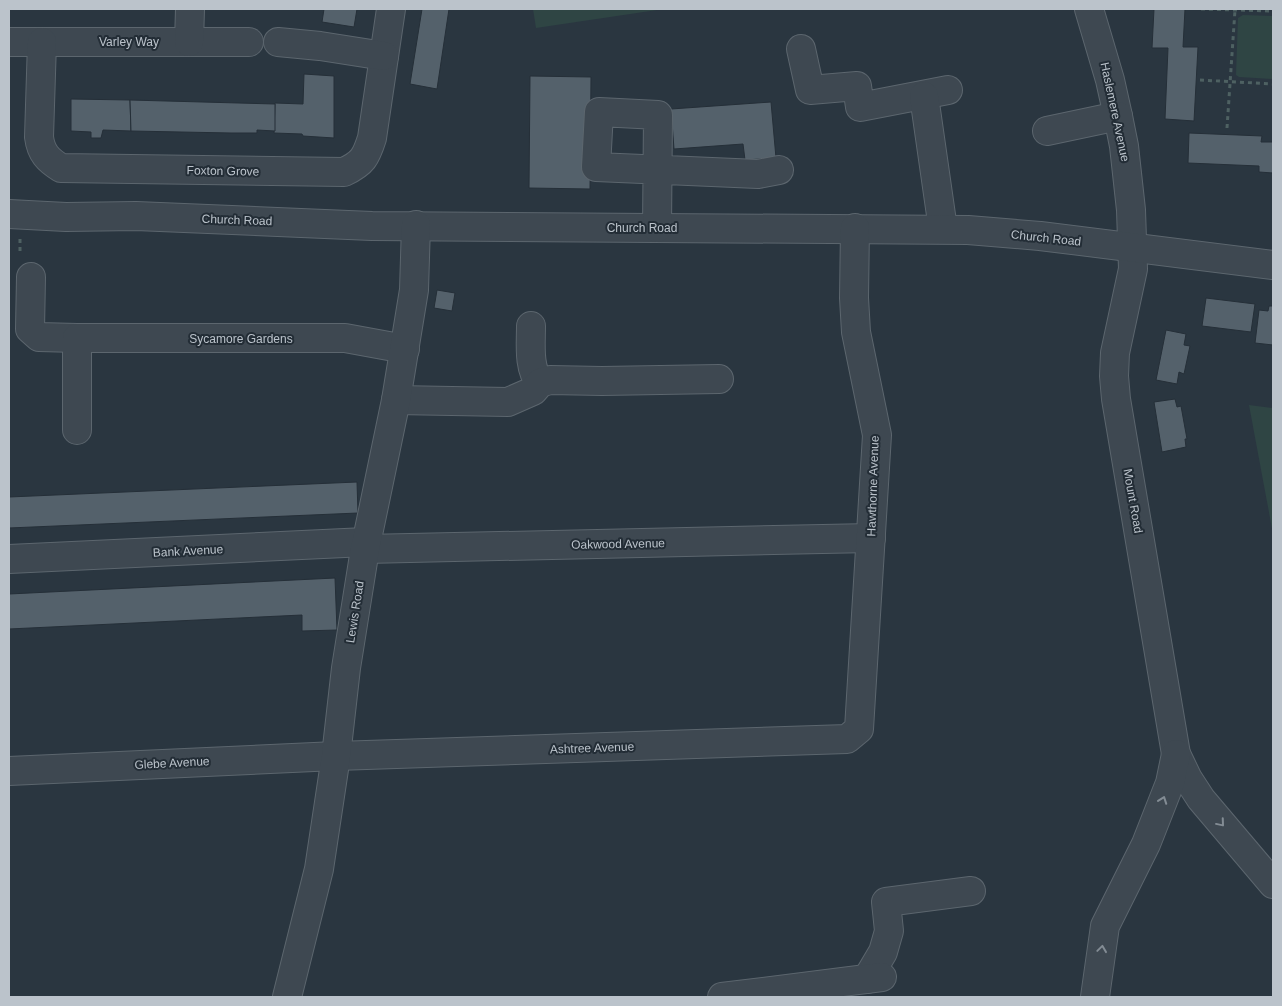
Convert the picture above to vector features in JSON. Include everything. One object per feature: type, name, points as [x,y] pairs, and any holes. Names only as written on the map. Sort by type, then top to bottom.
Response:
[{"type":"street","points":[[189,42],[190,9]]},
{"type":"street","name":"Foxton Grove","points":[[42,42],[40,148],[47,159],[61,168],[344,172],[358,165],[367,155],[372,138],[391,9]]},
{"type":"street","name":"Haslemere Avenue","points":[[1089,9],[1110,80],[1124,146],[1133,248]]},
{"type":"street","name":"Varley Way","points":[[9,42],[249,42]]},
{"type":"street","points":[[278,42],[320,46],[384,56]]},
{"type":"street","points":[[801,49],[810,90],[857,86],[860,107],[936,93],[942,229]]},
{"type":"street","points":[[1047,131],[1118,116]]},
{"type":"street","points":[[657,228],[657,170],[758,174],[779,170]]},
{"type":"street","name":"Church Road","points":[[14,214],[66,217],[136,216],[357,225],[942,229],[1040,236],[1273,265]]},
{"type":"street","name":"Lewis Road","points":[[287,997],[318,869],[336,756],[346,668],[366,546],[396,400],[414,290],[416,225]]},
{"type":"street","name":"Hawthorne Avenue","points":[[847,739],[859,729],[877,436],[856,332],[854,298],[855,228]]},
{"type":"street","name":"Mount Road","points":[[1133,248],[1130,286],[1115,353],[1116,400],[1176,754],[1188,779],[1201,799],[1273,884]]},
{"type":"street","name":"Sycamore Gardens","points":[[31,277],[30,329],[39,337],[345,338],[404,349]]},
{"type":"street","points":[[531,326],[532,365],[536,378],[540,383]]},
{"type":"street","points":[[76,338],[77,430]]},
{"type":"street","points":[[396,400],[508,402],[533,390],[540,383],[550,380],[719,379]]},
{"type":"street","name":"Oakwood Avenue","points":[[366,546],[871,538]]},
{"type":"street","name":"Bank Avenue","points":[[9,560],[366,546]]},
{"type":"street","name":"Ashtree Avenue","points":[[336,756],[847,739]]},
{"type":"street","name":"Mount Road","points":[[1095,997],[1105,926],[1146,844],[1170,782],[1176,754]]},
{"type":"street","name":"Glebe Avenue","points":[[9,771],[336,756]]},
{"type":"street","points":[[722,997],[875,978],[890,931],[886,902],[971,891]]},
{"type":"path","points":[[1202,9],[1273,11]]},
{"type":"path","points":[[1227,128],[1235,10]]},
{"type":"path","points":[[1200,80],[1273,84]]},
{"type":"path","points":[[14,214],[20,271],[31,277]]},
{"type":"green space","points":[[533,9],[657,9],[657,10],[536,28]]},
{"type":"green space","points":[[1243,15],[1273,16],[1273,79],[1239,77],[1236,75],[1238,18]]},
{"type":"green space","points":[[1249,405],[1273,408],[1273,534]]},
{"type":"building","points":[[324,9],[357,9],[354,27],[322,22]]},
{"type":"building","points":[[422,9],[449,9],[437,89],[410,84]]},
{"type":"building","points":[[1154,9],[1185,9],[1183,47],[1198,47],[1194,121],[1165,119],[1168,48],[1152,48]]},
{"type":"building","points":[[304,74],[334,76],[334,138],[274,133],[275,103],[303,104]]},
{"type":"building","points":[[530,76],[591,77],[590,189],[529,188]]},
{"type":"building","points":[[71,99],[130,100],[131,131],[103,130],[101,138],[91,138],[91,132],[71,131]]},
{"type":"building","points":[[130,100],[275,104],[275,131],[257,130],[257,133],[231,133],[131,131]]},
{"type":"building","points":[[771,102],[776,158],[745,160],[743,144],[674,149],[671,109]]},
{"type":"building","points":[[1189,133],[1262,136],[1261,142],[1273,142],[1273,173],[1259,172],[1259,166],[1188,163]]},
{"type":"building","points":[[437,290],[455,293],[452,311],[434,308]]},
{"type":"building","points":[[1206,298],[1255,304],[1251,332],[1202,326]]},
{"type":"building","points":[[1269,306],[1273,306],[1273,345],[1255,343],[1259,310],[1268,311]]},
{"type":"building","points":[[1166,330],[1186,334],[1184,345],[1190,346],[1184,374],[1179,372],[1177,384],[1156,380]]},
{"type":"building","points":[[1175,399],[1177,407],[1181,406],[1187,439],[1185,439],[1186,447],[1162,452],[1154,402]]},
{"type":"building","points":[[357,482],[358,513],[9,528],[9,497]]},
{"type":"building","points":[[335,578],[337,630],[302,631],[302,615],[9,629],[9,594]]}]
